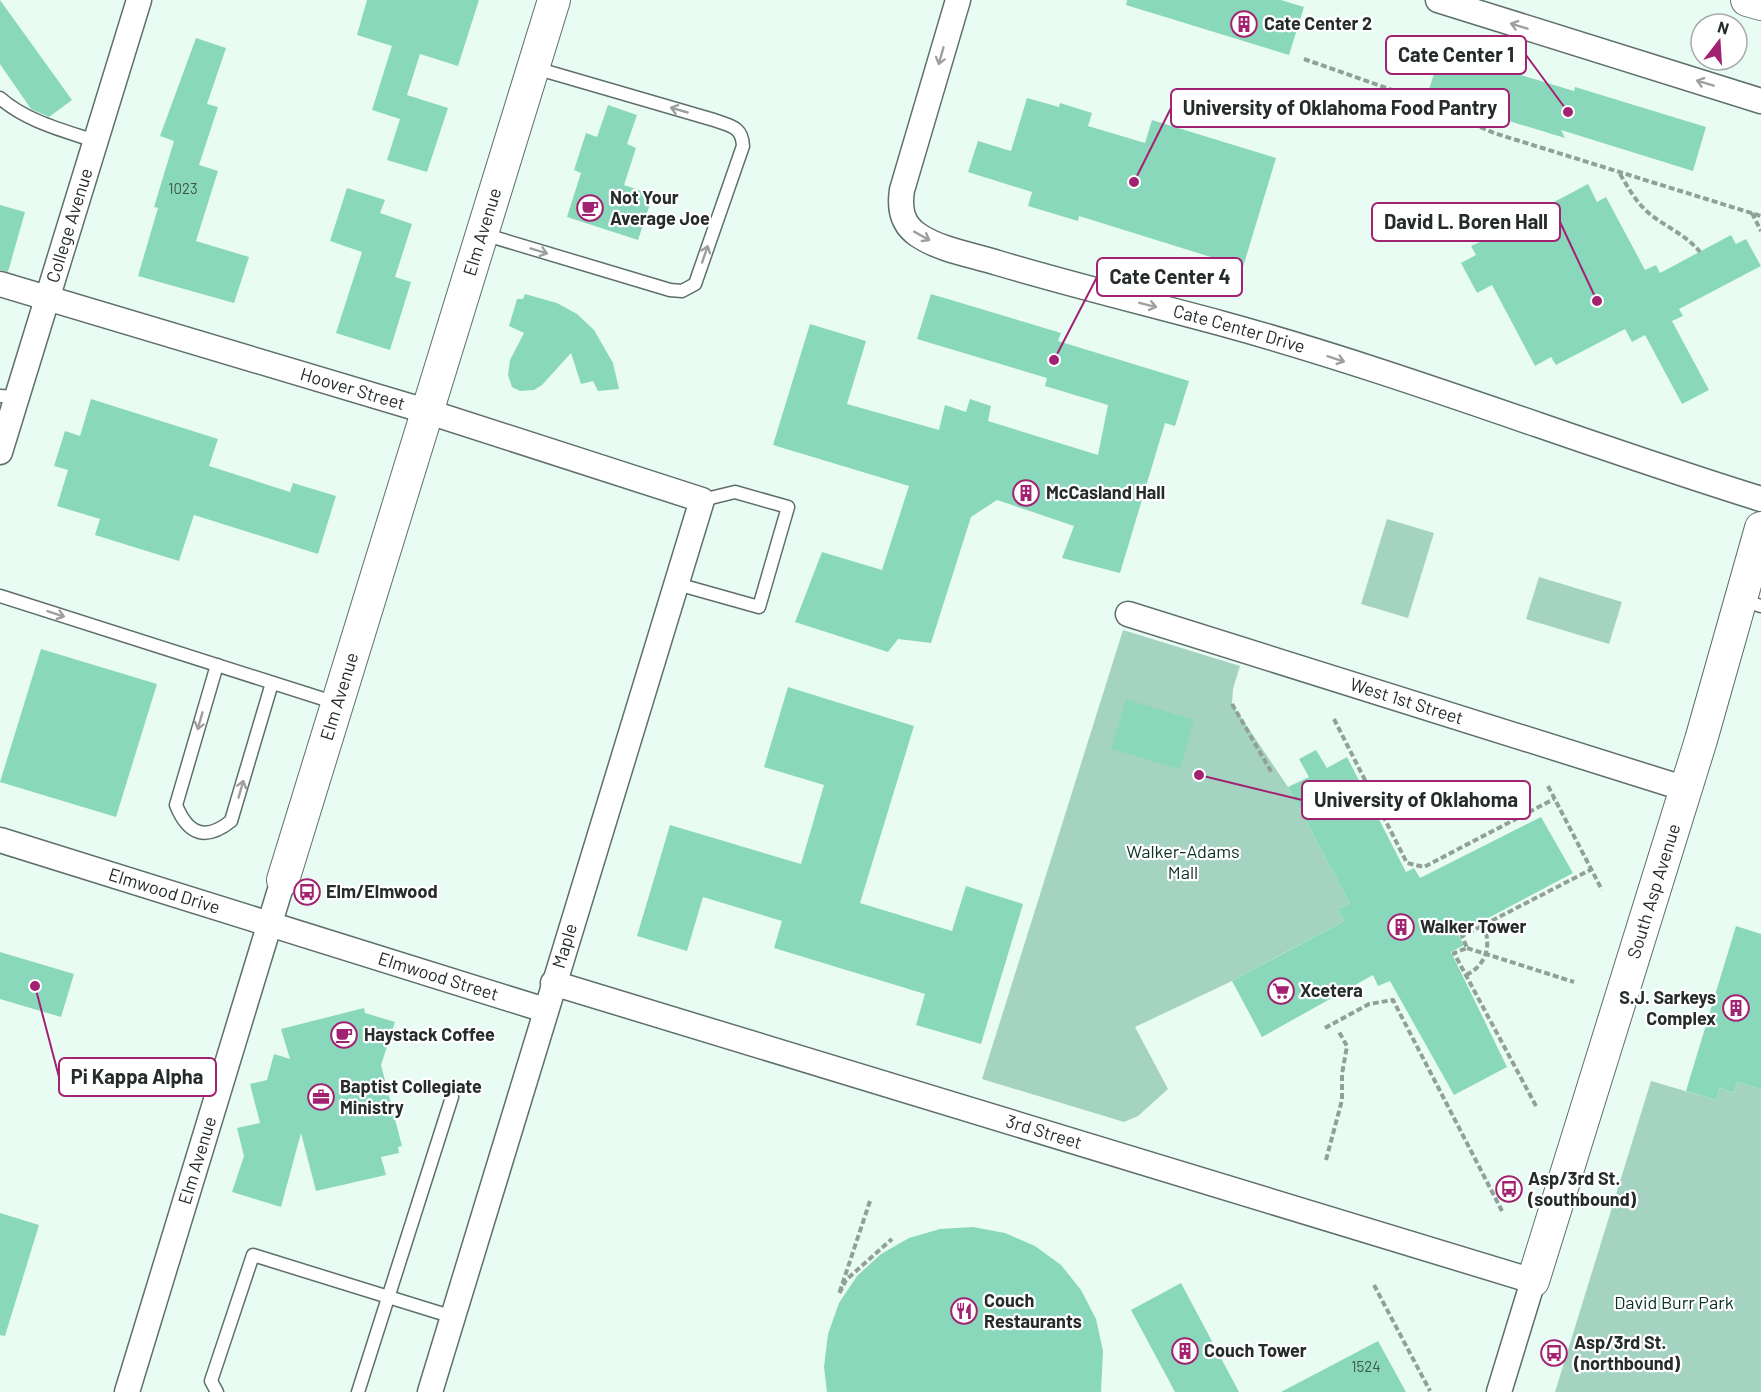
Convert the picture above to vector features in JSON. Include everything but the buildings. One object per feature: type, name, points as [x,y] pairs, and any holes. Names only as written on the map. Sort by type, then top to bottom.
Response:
[{"type":"street","name":"College Avenue","points":[[0,452],[8,397],[46,297],[139,0]]},
{"type":"street","name":"Elm Avenue","points":[[127,1392],[554,0]]},
{"type":"street","name":"Cate Center Drive","points":[[958,0],[901,198],[902,216],[908,226],[920,236],[949,248],[1088,289],[1222,324],[1330,357],[1761,499]]},
{"type":"street","points":[[1437,0],[1761,101]]},
{"type":"street","points":[[1748,0],[1761,4]]},
{"type":"street","name":"Hoover Street","points":[[0,284],[429,412],[702,500]]},
{"type":"street","name":"Maple","points":[[430,1392],[702,500]]},
{"type":"street","name":"South Asp Avenue","points":[[1499,1392],[1686,789],[1751,603],[1761,528]]},
{"type":"street","name":"West 1st Street","points":[[1128,614],[1686,789]]},
{"type":"street","name":"Elmwood Drive","points":[[0,840],[330,943]]},
{"type":"street","name":"Elmwood Street","points":[[330,943],[545,1010]]},
{"type":"street","name":"3rd Street","points":[[553,983],[1533,1281]]},
{"type":"lane","points":[[483,234],[670,290],[682,291],[695,284],[743,146],[742,135],[738,130],[714,120],[534,68]]},
{"type":"lane","points":[[0,98],[9,106],[46,125],[95,141]]},
{"type":"lane","points":[[676,584],[759,607],[788,507],[735,492],[702,500]]},
{"type":"lane","points":[[0,596],[337,703]]},
{"type":"lane","points":[[217,665],[176,805],[183,823],[202,834],[217,832],[231,821],[272,683]]},
{"type":"lane","points":[[358,1392],[452,1097]]},
{"type":"lane","points":[[217,1392],[211,1382],[253,1255],[453,1317]]},
{"type":"path","points":[[1304,59],[1410,96],[1494,133],[1761,216]]},
{"type":"path","points":[[1620,173],[1645,210],[1689,238],[1700,252]]},
{"type":"path","points":[[1751,213],[1761,231]]},
{"type":"path","points":[[1232,704],[1272,773]]},
{"type":"path","points":[[1334,718],[1407,863],[1424,867],[1554,799]]},
{"type":"path","points":[[1548,786],[1602,890]]},
{"type":"path","points":[[1467,948],[1462,936],[1592,869]]},
{"type":"path","points":[[1466,975],[1478,968],[1486,954],[1488,939],[1483,925]]},
{"type":"path","points":[[1536,1106],[1454,953],[1467,948],[1574,982]]},
{"type":"path","points":[[1325,1028],[1369,1004],[1393,1000],[1502,1211]]},
{"type":"path","points":[[1326,1160],[1342,1100],[1342,1074],[1347,1046],[1340,1032]]},
{"type":"path","points":[[870,1202],[839,1294],[846,1280],[862,1263],[892,1239]]},
{"type":"path","points":[[1374,1285],[1430,1392]]},
{"type":"green space","points":[[1387,519],[1434,533],[1408,618],[1361,604]]},
{"type":"green space","points":[[1539,577],[1622,602],[1609,644],[1526,619]]},
{"type":"green space","name":"Walker-Adams Mall","points":[[1123,630],[1240,666],[1233,689],[1232,704],[1288,787],[1350,904],[1337,909],[1344,921],[1230,982],[1135,1027],[1168,1089],[1138,1116],[1124,1122],[982,1079]]},
{"type":"green space","name":"David Burr Park","points":[[1651,1081],[1716,1100],[1720,1088],[1734,1093],[1737,1082],[1761,1089],[1761,1392],[1555,1392]]},
{"type":"place","name":"Cate Center 2","points":[[1244,24]]},
{"type":"place","name":"Cate Center 1","points":[[1568,112]]},
{"type":"place","name":"University of Oklahoma Food Pantry","points":[[1134,182]]},
{"type":"place","name":"Not Your Average Joe","points":[[590,208]]},
{"type":"place","name":"David L. Boren Hall","points":[[1597,301]]},
{"type":"place","name":"Cate Center 4","points":[[1054,360]]},
{"type":"place","name":"McCasland Hall","points":[[1026,493]]},
{"type":"place","name":"University of Oklahoma","points":[[1199,775]]},
{"type":"place","name":"Elm/Elmwood","points":[[307,892]]},
{"type":"place","name":"Walker Tower","points":[[1401,927]]},
{"type":"place","name":"Pi Kappa Alpha","points":[[35,986]]},
{"type":"place","name":"Xcetera","points":[[1281,991]]},
{"type":"place","name":"S.J. Sarkeys Complex","points":[[1736,1008]]},
{"type":"place","name":"Haystack Coffee","points":[[344,1035]]},
{"type":"place","name":"Baptist Collegiate Ministry","points":[[321,1097]]},
{"type":"place","name":"Asp/3rd St. (southbound)","points":[[1509,1189]]},
{"type":"place","name":"Couch Restaurants","points":[[964,1311]]},
{"type":"place","name":"Couch Tower","points":[[1185,1351]]},
{"type":"place","name":"Asp/3rd St. (northbound)","points":[[1554,1353]]}]
